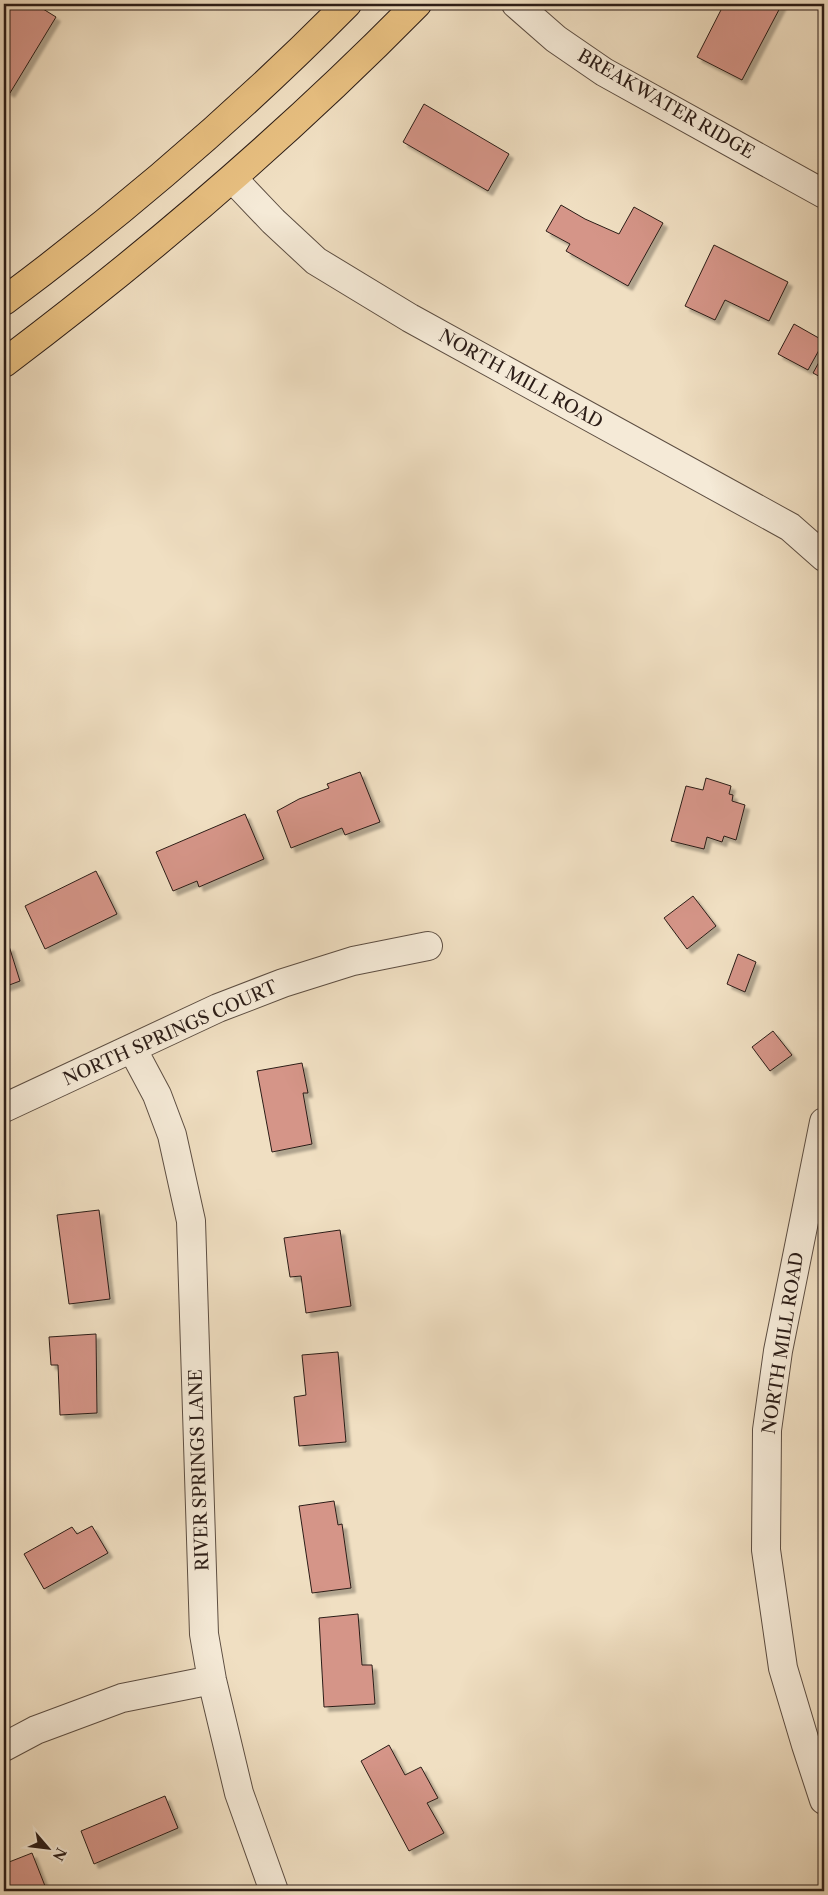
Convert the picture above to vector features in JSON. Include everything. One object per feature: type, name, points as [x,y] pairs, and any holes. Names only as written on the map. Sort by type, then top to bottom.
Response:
[{"type":"main road","points":[[4,301],[116,214],[187,154],[241,107],[347,4]]},
{"type":"main road","points":[[4,363],[73,311],[232,179],[317,102],[417,4]]},
{"type":"street","name":"BREAKWATER RIDGE","points":[[516,4],[556,39],[604,72],[824,194]]},
{"type":"street","name":"NORTH MILL ROAD","points":[[232,179],[316,261],[410,318],[790,527],[824,557]]},
{"type":"street","name":"NORTH SPRINGS COURT","points":[[4,1108],[133,1050],[218,1008],[283,982],[353,961],[428,946]]},
{"type":"street","name":"RIVER SPRINGS LANE","points":[[133,1050],[157,1095],[172,1135],[191,1221],[204,1634],[212,1680],[239,1793],[274,1891]]},
{"type":"street","name":"NORTH MILL ROAD","points":[[824,1122],[778,1351],[766,1430],[766,1550],[783,1668],[824,1800]]},
{"type":"street","points":[[4,1747],[36,1730],[122,1698],[212,1680]]},
{"type":"building","points":[[4,4],[35,4],[56,17],[10,93],[4,89]]},
{"type":"building","points":[[724,4],[782,4],[742,80],[697,57]]},
{"type":"building","points":[[424,104],[509,154],[488,191],[403,142]]},
{"type":"building","points":[[561,205],[585,219],[619,234],[634,207],[663,223],[628,286],[566,251],[570,244],[546,231]]},
{"type":"building","points":[[714,245],[788,282],[769,321],[725,300],[715,320],[685,306]]},
{"type":"building","points":[[794,324],[824,341],[808,370],[778,354]]},
{"type":"building","points":[[824,353],[824,379],[813,373]]},
{"type":"building","points":[[360,772],[380,822],[345,835],[342,828],[291,848],[277,811],[299,799],[329,788],[327,784]]},
{"type":"building","points":[[706,778],[731,786],[729,794],[733,795],[732,801],[745,805],[736,840],[724,836],[722,842],[707,837],[704,849],[671,841],[686,786],[703,790]]},
{"type":"building","points":[[245,814],[264,859],[199,887],[197,881],[173,891],[156,852]]},
{"type":"building","points":[[96,871],[117,914],[45,949],[25,906]]},
{"type":"building","points":[[693,896],[716,926],[687,949],[664,918]]},
{"type":"building","points":[[9,946],[20,981],[4,987],[4,948]]},
{"type":"building","points":[[738,954],[756,962],[745,992],[727,984]]},
{"type":"building","points":[[773,1031],[792,1055],[770,1071],[752,1047]]},
{"type":"building","points":[[302,1063],[308,1093],[303,1093],[312,1144],[272,1152],[257,1071]]},
{"type":"building","points":[[99,1210],[110,1299],[69,1304],[57,1215]]},
{"type":"building","points":[[340,1230],[351,1306],[306,1313],[301,1276],[290,1277],[284,1238]]},
{"type":"building","points":[[96,1334],[97,1413],[60,1415],[58,1365],[51,1365],[49,1337]]},
{"type":"building","points":[[338,1352],[346,1442],[299,1446],[294,1397],[306,1395],[302,1355]]},
{"type":"building","points":[[334,1501],[338,1525],[342,1524],[351,1588],[312,1593],[299,1506]]},
{"type":"building","points":[[92,1526],[108,1553],[44,1589],[24,1554],[72,1527],[77,1534]]},
{"type":"building","points":[[358,1614],[362,1665],[372,1665],[375,1704],[324,1707],[319,1618]]},
{"type":"building","points":[[389,1745],[405,1775],[421,1767],[438,1798],[427,1803],[444,1833],[409,1851],[361,1761]]},
{"type":"building","points":[[165,1796],[178,1828],[94,1864],[81,1831]]},
{"type":"building","points":[[32,1853],[47,1891],[4,1891],[4,1864]]}]
